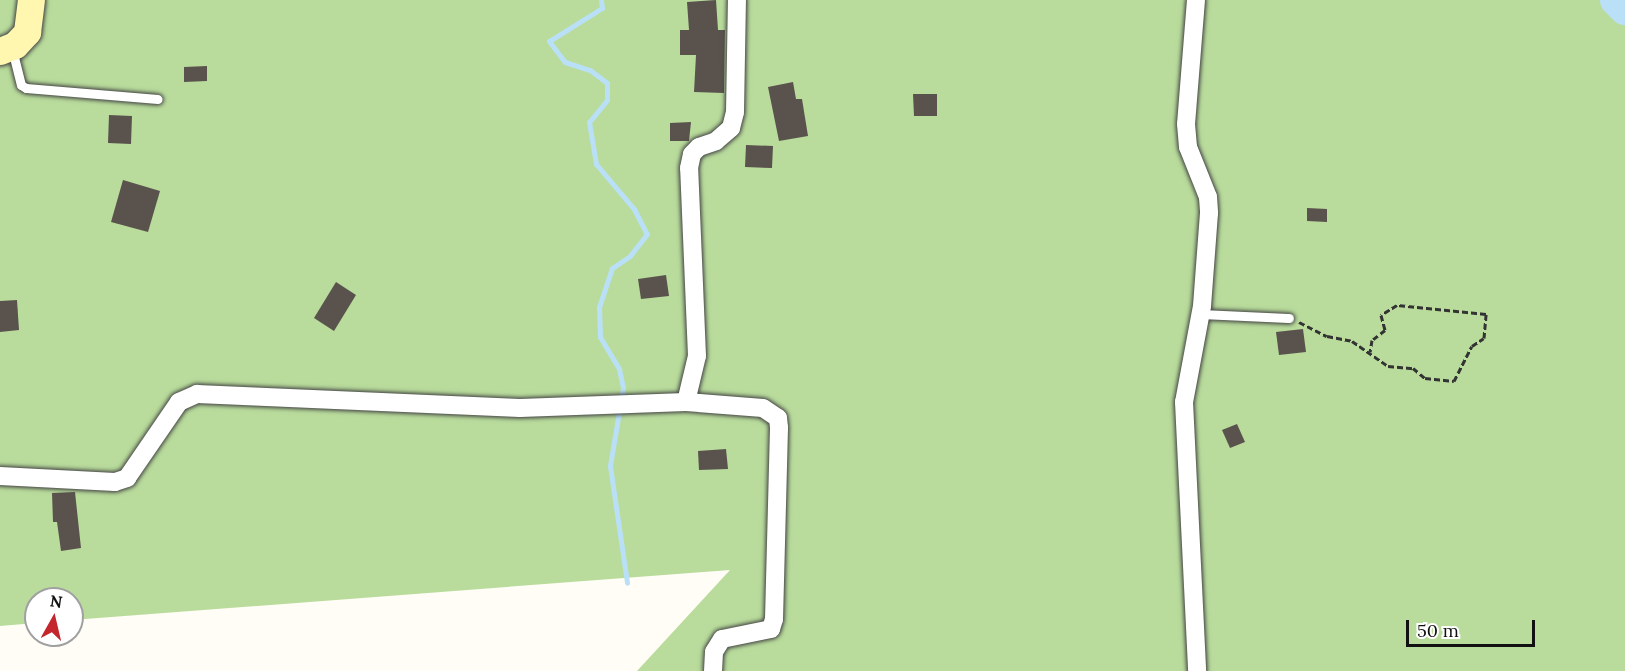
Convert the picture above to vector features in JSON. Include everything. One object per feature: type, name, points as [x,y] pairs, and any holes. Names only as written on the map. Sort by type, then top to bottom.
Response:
[{"type":"street","points":[[6,49],[27,32],[31,0]]},
{"type":"street","points":[[686,402],[697,356],[689,168],[692,154],[699,147],[717,141],[731,128],[735,112],[737,0]]},
{"type":"street","points":[[1196,0],[1185,124],[1188,147],[1208,197],[1209,213],[1200,314],[1184,402],[1197,671]]},
{"type":"street","points":[[0,476],[115,482],[127,478],[179,402],[197,394],[520,408],[686,402],[763,408],[778,418],[774,619],[771,629],[722,639],[714,652],[713,671]]},
{"type":"lane","points":[[6,49],[21,85],[26,88],[158,99]]},
{"type":"lane","points":[[1200,314],[1289,318]]},
{"type":"path","points":[[1289,318],[1327,336],[1352,340],[1388,366],[1413,369],[1425,378],[1454,381],[1472,346],[1484,338],[1486,314],[1397,305],[1381,315],[1385,330],[1372,340],[1370,352]]},
{"type":"green space","points":[[0,0],[1625,0],[1625,671],[637,671],[730,570],[84,619],[84,587],[24,587],[24,624],[0,626]]},
{"type":"building","points":[[716,0],[718,30],[725,30],[724,93],[694,92],[696,55],[680,55],[680,30],[689,30],[687,2]]},
{"type":"building","points":[[207,66],[207,81],[184,82],[184,67]]},
{"type":"building","points":[[793,82],[796,99],[802,99],[808,136],[779,141],[768,87]]},
{"type":"building","points":[[913,94],[937,94],[937,116],[914,116]]},
{"type":"building","points":[[109,115],[132,116],[131,144],[108,143]]},
{"type":"building","points":[[691,122],[689,141],[670,141],[670,123]]},
{"type":"building","points":[[746,145],[773,146],[772,168],[745,167]]},
{"type":"building","points":[[123,180],[160,191],[148,232],[111,222]]},
{"type":"building","points":[[1307,208],[1327,209],[1327,222],[1307,221]]},
{"type":"building","points":[[666,275],[669,296],[641,299],[638,279]]},
{"type":"building","points":[[336,282],[356,295],[334,331],[314,318]]},
{"type":"building","points":[[17,300],[19,330],[0,332],[0,301]]},
{"type":"building","points":[[1303,329],[1306,352],[1279,355],[1276,332]]},
{"type":"building","points":[[1237,424],[1245,442],[1230,448],[1222,430]]},
{"type":"building","points":[[726,449],[728,469],[699,470],[698,451]]},
{"type":"building","points":[[75,492],[81,548],[61,551],[57,522],[53,522],[52,493]]},
{"type":"waterway","points":[[601,0],[602,8],[549,41],[565,62],[590,70],[607,83],[607,100],[589,122],[596,164],[634,209],[647,234],[630,256],[612,268],[599,307],[600,337],[619,369],[623,388],[610,466],[627,583]]},
{"type":"waterway","points":[[1616,0],[1625,9]]}]
